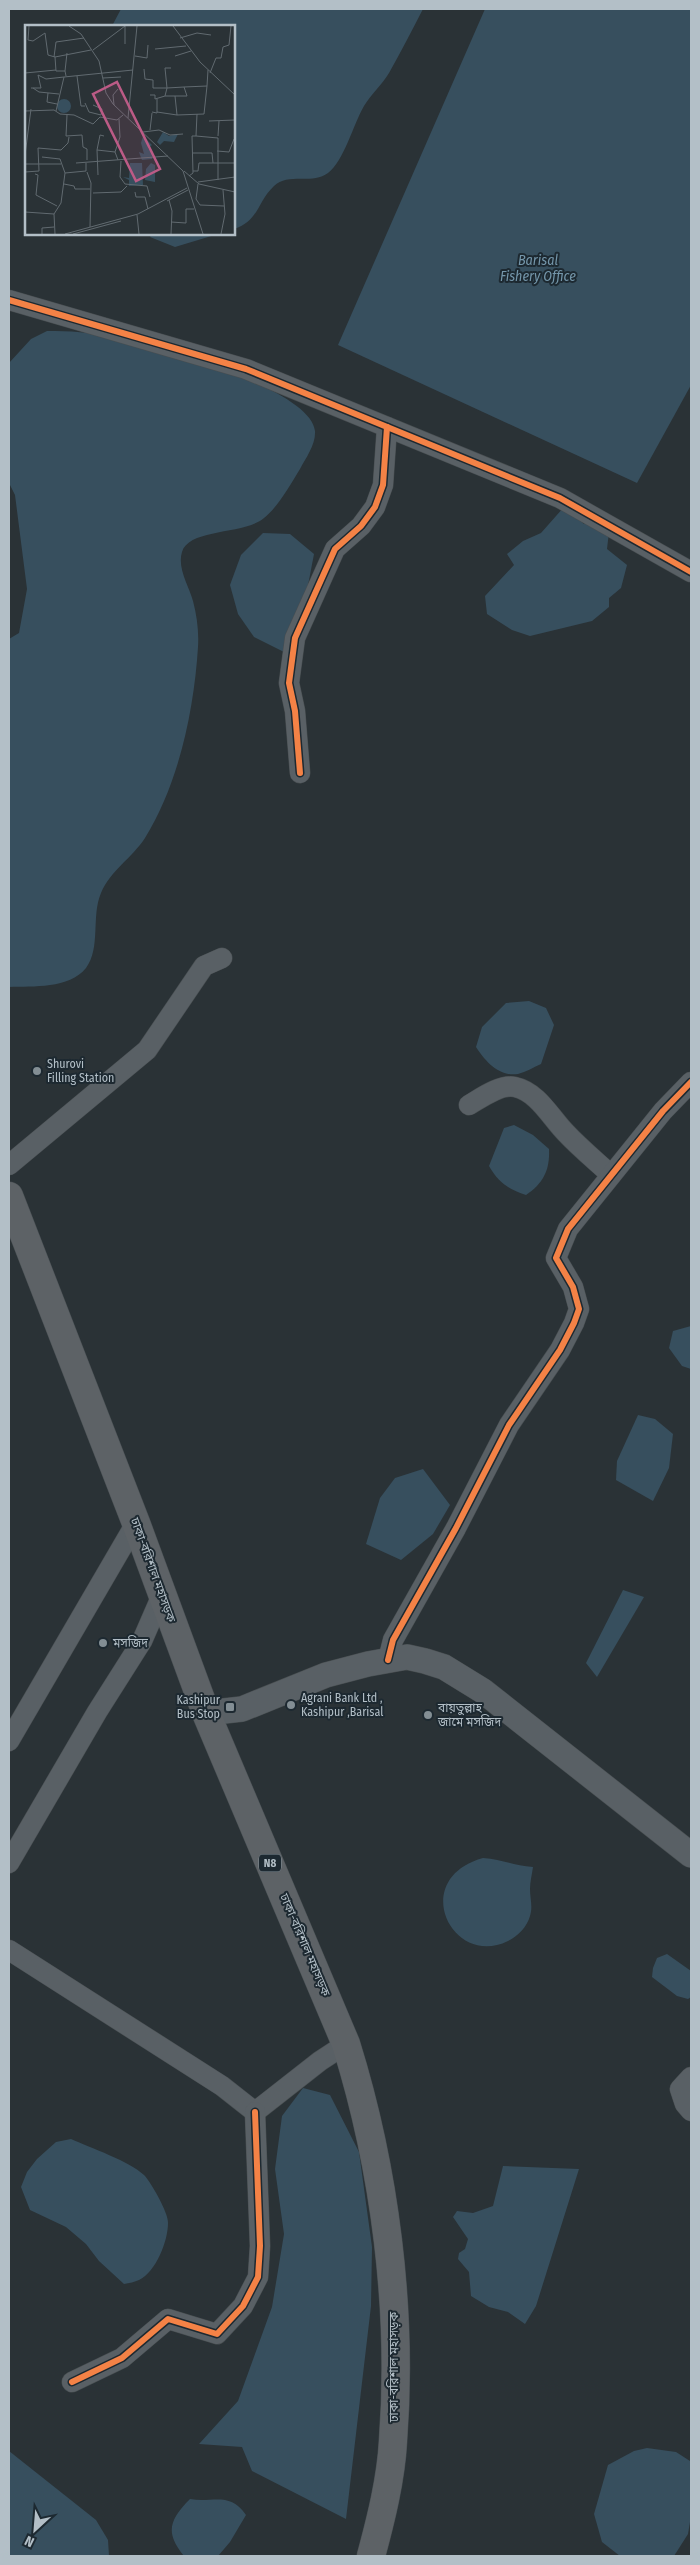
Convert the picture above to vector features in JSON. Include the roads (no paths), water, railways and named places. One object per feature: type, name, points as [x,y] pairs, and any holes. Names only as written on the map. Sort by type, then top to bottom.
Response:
[{"type":"highway","name":"ঢাকা-বরিশাল মহাসড়ক","points":[[9,1196],[136,1523],[206,1713],[346,2044],[360,2089],[382,2207],[396,2322],[393,2442],[381,2516],[371,2556]]},
{"type":"street","points":[[9,300],[246,369],[560,498],[691,572]]},
{"type":"street","points":[[300,774],[295,711],[289,683],[295,638],[335,549],[361,526],[375,506],[383,485],[387,427]]},
{"type":"street","points":[[9,1165],[147,1050],[204,966],[222,958]]},
{"type":"street","points":[[388,1660],[393,1640],[456,1528],[509,1424],[560,1350],[574,1323],[579,1309],[573,1287],[556,1258],[568,1229],[663,1110],[691,1082]]},
{"type":"street","points":[[469,1105],[498,1090],[514,1087],[536,1099],[565,1132],[611,1175]]},
{"type":"street","points":[[9,1741],[136,1523]]},
{"type":"street","points":[[9,1863],[97,1712],[142,1641],[162,1595]]},
{"type":"street","points":[[206,1713],[242,1709],[326,1675],[388,1660],[407,1657],[425,1661],[463,1677],[520,1718],[691,1856]]},
{"type":"street","points":[[9,1950],[222,2086],[255,2112],[260,2246],[258,2278],[243,2306],[216,2334],[168,2319],[122,2358],[72,2382]]},
{"type":"street","points":[[255,2112],[320,2061],[346,2044]]},
{"type":"street","points":[[691,2077],[680,2089],[685,2104],[691,2111]]},
{"type":"water","points":[[121,9],[423,9],[389,73],[364,106],[344,152],[334,167],[328,173],[315,178],[293,179],[280,182],[268,192],[253,216],[242,226],[235,229],[235,25],[113,25]]},
{"type":"water","name":"Barisal Fishery Office","points":[[485,9],[691,9],[691,385],[637,483],[338,345]]},
{"type":"water","points":[[151,235],[215,235],[175,247],[150,237]]},
{"type":"water","points":[[47,331],[80,332],[113,337],[160,349],[227,371],[260,384],[287,399],[307,415],[315,431],[315,436],[310,451],[300,469],[275,508],[264,518],[244,527],[195,539],[187,544],[182,552],[182,571],[197,618],[198,647],[193,696],[183,745],[167,794],[145,838],[115,871],[101,893],[98,902],[95,942],[91,960],[86,968],[79,975],[60,983],[9,987],[9,639],[19,633],[27,589],[15,495],[9,483],[9,363],[31,339]]},
{"type":"water","points":[[564,507],[584,524],[594,522],[609,532],[607,549],[627,565],[621,588],[609,598],[609,607],[592,621],[530,636],[512,630],[487,614],[485,596],[514,565],[507,554],[523,541],[541,533]]},
{"type":"water","points":[[263,533],[290,534],[314,554],[305,601],[284,652],[254,637],[238,614],[230,585],[241,555]]},
{"type":"water","points":[[529,1001],[546,1008],[554,1025],[541,1064],[518,1074],[505,1073],[493,1067],[476,1047],[482,1027],[506,1003]]},
{"type":"water","points":[[514,1125],[533,1135],[549,1149],[545,1175],[537,1186],[526,1195],[504,1185],[489,1166],[504,1128]]},
{"type":"water","points":[[691,1326],[691,1369],[682,1366],[669,1348],[673,1331]]},
{"type":"water","points":[[638,1415],[655,1419],[673,1434],[669,1468],[653,1501],[616,1480],[617,1461]]},
{"type":"water","points":[[423,1469],[450,1505],[433,1534],[401,1560],[366,1544],[380,1498],[395,1478]]},
{"type":"water","points":[[623,1590],[644,1597],[597,1677],[586,1663]]},
{"type":"water","points":[[483,1858],[533,1867],[530,1886],[531,1909],[527,1924],[512,1939],[488,1946],[470,1943],[456,1933],[446,1918],[443,1901],[447,1884],[460,1869]]},
{"type":"water","points":[[667,1954],[691,1971],[691,1997],[688,1999],[677,1996],[652,1977],[657,1958]]},
{"type":"water","points":[[303,2088],[330,2095],[359,2152],[372,2247],[371,2306],[346,2519],[252,2471],[242,2447],[199,2444],[238,2401],[272,2307],[284,2234],[275,2169],[282,2116]]},
{"type":"water","points":[[71,2139],[120,2160],[144,2175],[163,2206],[168,2219],[166,2238],[156,2263],[139,2280],[124,2284],[99,2261],[86,2244],[66,2227],[30,2210],[21,2187],[27,2172],[37,2159],[56,2142]]},
{"type":"water","points":[[503,2166],[579,2169],[536,2306],[525,2324],[508,2312],[489,2307],[471,2296],[469,2272],[458,2259],[459,2253],[465,2249],[468,2239],[453,2217],[457,2211],[473,2213],[493,2206]]},
{"type":"water","points":[[647,2448],[676,2452],[690,2461],[691,2516],[688,2534],[674,2556],[620,2556],[602,2542],[594,2514],[608,2465],[634,2451]]},
{"type":"water","points":[[9,2451],[96,2520],[108,2540],[109,2556],[9,2556]]},
{"type":"water","points":[[190,2499],[227,2500],[234,2503],[246,2515],[230,2542],[218,2556],[184,2556],[174,2540],[172,2527],[174,2520]]},
{"type":"place","name":"Shurovi Filling Station","points":[[37,1071]]},
{"type":"place","name":"মসজিদ","points":[[103,1643]]},
{"type":"place","name":"Agrani Bank Ltd , Kashipur ,Barisal","points":[[291,1705]]},
{"type":"place","name":"Kashipur Bus Stop","points":[[230,1707]]},
{"type":"place","name":"বায়তুল্লাহ জামে মসজিদ","points":[[428,1715]]}]
